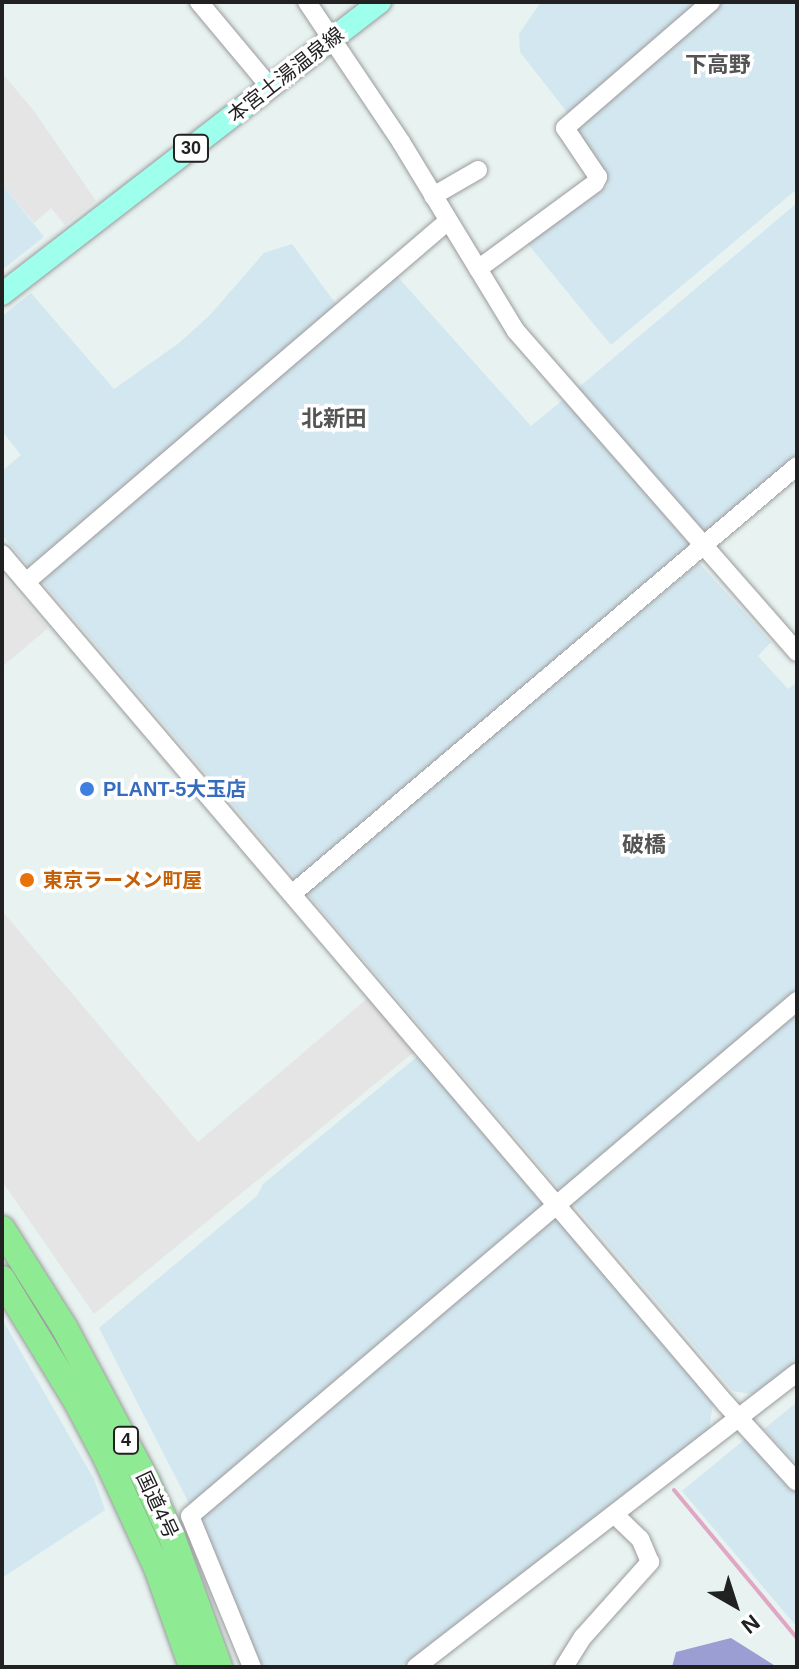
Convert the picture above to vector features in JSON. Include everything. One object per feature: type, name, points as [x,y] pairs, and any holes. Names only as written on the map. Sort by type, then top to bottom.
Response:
[{"type":"highway","name":"国道4号","points":[[2,1229],[87,1367],[146,1480],[172,1537],[219,1667]]},
{"type":"highway","name":"国道4号","points":[[2,1279],[77,1402],[106,1457],[157,1568],[192,1667]]},
{"type":"main road","name":"本宮土湯温泉線","points":[[2,294],[380,2]]},
{"type":"street","points":[[199,2],[270,87]]},
{"type":"street","points":[[307,2],[516,331],[797,652]]},
{"type":"street","points":[[478,269],[595,183],[598,177],[565,128],[711,2]]},
{"type":"street","points":[[433,196],[478,170]]},
{"type":"street","points":[[26,582],[448,221]]},
{"type":"street","points":[[292,894],[797,466]]},
{"type":"street","points":[[2,554],[555,1204],[797,1482]]},
{"type":"street","points":[[252,1667],[190,1516],[797,1001]]},
{"type":"street","points":[[416,1667],[797,1373]]},
{"type":"street","points":[[564,1667],[583,1637],[650,1562],[640,1539],[615,1515]]},
{"type":"shaded area","points":[[541,2],[700,2],[570,116],[520,52],[519,34]]},
{"type":"shaded area","points":[[722,2],[797,2],[797,189],[611,345],[527,243],[609,185],[575,128]]},
{"type":"shaded area","points":[[2,73],[34,111],[96,201],[65,225],[51,208],[34,223],[2,184]]},
{"type":"shaded area","points":[[2,184],[44,237],[2,270]]},
{"type":"shaded area","points":[[797,203],[797,457],[703,536],[578,388]]},
{"type":"shaded area","points":[[292,244],[338,307],[29,566],[2,535],[2,471],[21,455],[2,431],[2,316],[31,293],[114,389],[179,343],[210,315],[264,253]]},
{"type":"shaded area","points":[[396,275],[531,426],[564,399],[692,547],[298,881],[42,581]]},
{"type":"shaded area","points":[[699,563],[771,642],[758,656],[788,689],[797,682],[797,993],[565,1188],[559,1188],[306,892]]},
{"type":"shaded area","points":[[2,575],[48,628],[2,667]]},
{"type":"shaded area","points":[[2,911],[198,1142],[369,997],[415,1051],[94,1314],[2,1181]]},
{"type":"shaded area","points":[[797,1014],[797,1364],[757,1395],[733,1391],[572,1202]]},
{"type":"shaded area","points":[[419,1055],[546,1201],[545,1206],[191,1507],[99,1328],[257,1196],[263,1184]]},
{"type":"shaded area","points":[[558,1215],[714,1397],[709,1430],[400,1667],[257,1667],[198,1520]]},
{"type":"shaded area","points":[[2,1319],[94,1479],[105,1510],[2,1578]]},
{"type":"shaded area","points":[[797,1402],[797,1465],[764,1429]]},
{"type":"shaded area","points":[[750,1435],[797,1492],[797,1627],[682,1491]]},
{"type":"shaded area","points":[[731,1638],[777,1667],[672,1667],[676,1652]]},
{"type":"waterway","points":[[674,1490],[797,1638]]},
{"type":"place","name":"PLANT-5大玉店","points":[[87,789]]},
{"type":"place","name":"東京ラーメン町屋","points":[[27,880]]},
{"type":"district","name":"下高野","points":[[718,65]]},
{"type":"district","name":"北新田","points":[[334,419]]},
{"type":"district","name":"破橋","points":[[644,845]]}]
